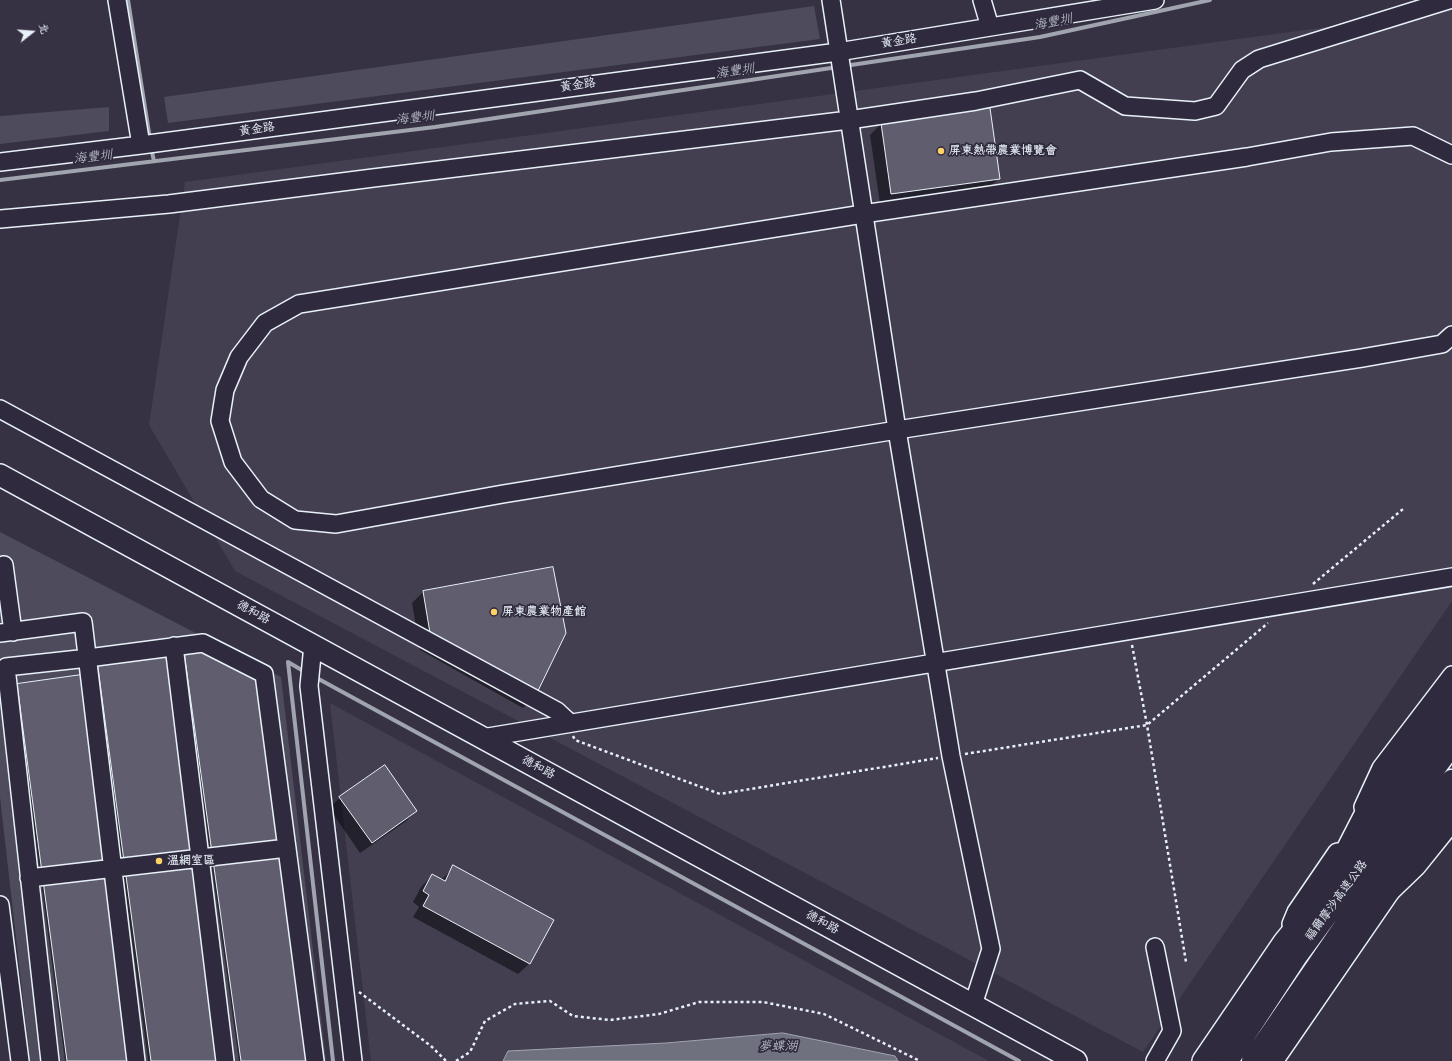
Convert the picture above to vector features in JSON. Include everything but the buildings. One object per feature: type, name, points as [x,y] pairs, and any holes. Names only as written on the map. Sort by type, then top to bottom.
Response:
[{"type":"highway","points":[[1328,888],[1368,810],[1452,700]]},
{"type":"highway","name":"福爾摩沙高速公路","points":[[1227,1061],[1296,956],[1452,744]]},
{"type":"highway","name":"福爾摩沙高速公路","points":[[1253,1061],[1370,890],[1452,781]]},
{"type":"highway","points":[[1389,890],[1415,865],[1452,819]]},
{"type":"main road","name":"德和路","points":[[0,475],[1076,1061]]},
{"type":"main road","points":[[1203,1061],[1284,942],[1328,888],[1452,725]]},
{"type":"main road","points":[[1272,1061],[1389,890],[1452,804]]},
{"type":"street","points":[[117,0],[140,145]]},
{"type":"street","points":[[831,0],[897,430],[951,756],[990,949],[973,1005]]},
{"type":"street","points":[[982,0],[990,27]]},
{"type":"street","name":"黃金路","points":[[0,162],[140,145],[838,52],[990,27],[1125,2],[1155,0]]},
{"type":"street","points":[[0,220],[169,204],[849,120],[976,101],[1080,80],[1125,106],[1195,111],[1216,106],[1242,70],[1259,59],[1449,0]]},
{"type":"street","points":[[1452,155],[1413,136],[1331,142],[1240,158],[863,214],[299,304],[266,323],[239,357],[225,390],[220,421],[233,462],[261,499],[295,520],[336,524],[503,494],[897,430],[1362,358],[1442,344],[1452,335]]},
{"type":"street","points":[[0,409],[557,710],[570,723]]},
{"type":"street","points":[[4,566],[6,633],[84,622],[136,1061]]},
{"type":"street","points":[[482,738],[1452,577]]},
{"type":"street","points":[[50,1061],[6,667],[88,658],[203,642],[264,674],[315,1061]]},
{"type":"street","points":[[312,645],[308,686],[353,1061]]},
{"type":"street","points":[[174,646],[225,1061]]},
{"type":"street","points":[[1284,942],[1296,912],[1342,845],[1359,816],[1380,768],[1452,675]]},
{"type":"street","points":[[1344,956],[1390,900],[1452,834]]},
{"type":"street","points":[[29,878],[199,857],[287,848]]},
{"type":"street","points":[[0,905],[20,1061]]},
{"type":"street","points":[[1154,1061],[1172,1031],[1155,947]]},
{"type":"path","points":[[570,723],[575,740],[720,794],[1147,725],[1403,509]]},
{"type":"path","points":[[1129,631],[1147,725],[1186,962]]},
{"type":"path","points":[[343,981],[431,1046],[446,1061]]},
{"type":"path","points":[[456,1061],[470,1052],[485,1021],[515,1004],[550,1001],[573,1016],[610,1020],[659,1014],[699,1002],[763,1002],[824,1014],[920,1061]]},
{"type":"shaded area","points":[[814,6],[820,39],[168,123],[164,97]]},
{"type":"shaded area","points":[[1452,10],[1452,601],[1143,1052],[235,571],[149,425],[185,182]]},
{"type":"shaded area","points":[[109,107],[109,131],[0,144],[0,116]]},
{"type":"shaded area","points":[[0,532],[281,677],[326,1061],[30,1061],[0,797]]},
{"type":"shaded area","points":[[330,703],[606,853],[989,1061],[371,1061]]},
{"type":"water","name":"夢蝶湖","points":[[783,1033],[895,1056],[898,1061],[503,1061],[508,1051],[666,1043]]},
{"type":"waterway","points":[[128,0],[150,139]]},
{"type":"waterway","name":"海豐圳","points":[[851,65],[1040,37],[1210,0]]},
{"type":"waterway","name":"海豐圳","points":[[0,180],[435,127],[831,68]]},
{"type":"waterway","points":[[151,148],[154,161]]},
{"type":"waterway","points":[[288,662],[305,672]]},
{"type":"waterway","points":[[288,662],[333,1061]]},
{"type":"waterway","points":[[315,677],[1019,1061]]},
{"type":"place","name":"屏東熱帶農業博覽會","points":[[941,151]]},
{"type":"place","name":"屏東農業物產館","points":[[494,612]]},
{"type":"place","name":"溫網室區","points":[[159,861]]}]
